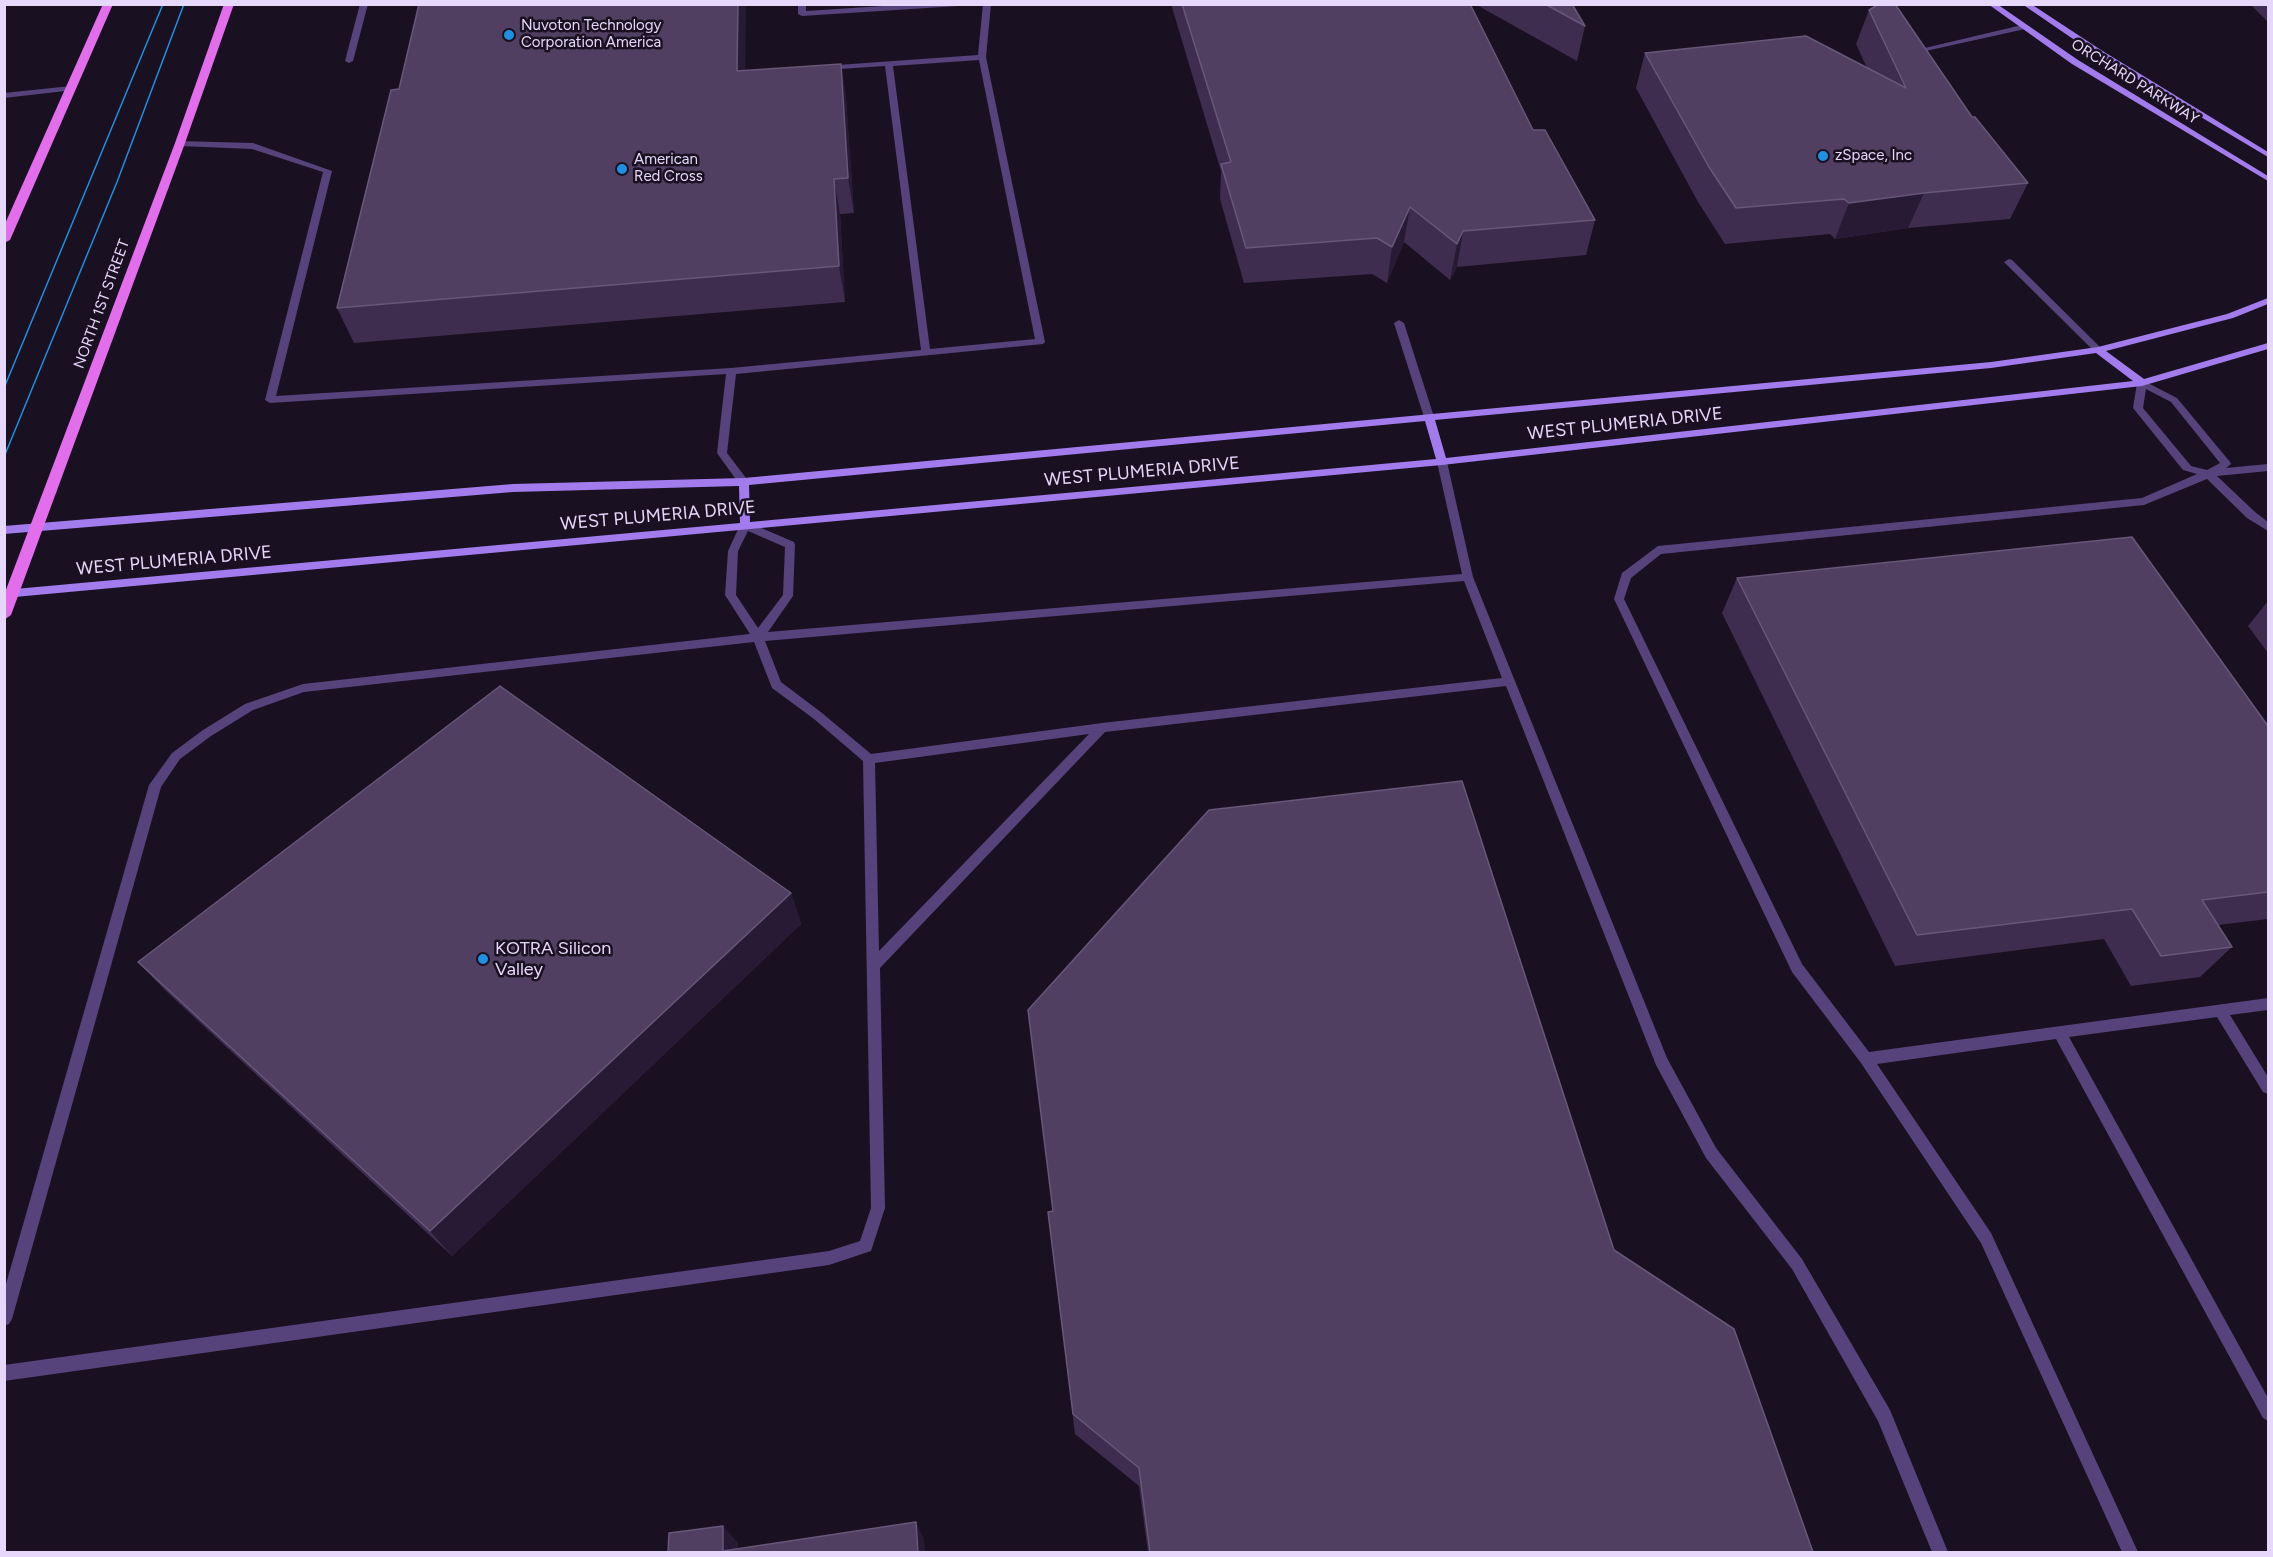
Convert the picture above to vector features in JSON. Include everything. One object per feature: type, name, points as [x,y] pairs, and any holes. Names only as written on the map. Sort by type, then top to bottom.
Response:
[{"type":"main road","points":[[4,240],[108,4]]},
{"type":"main road","name":"NORTH 1ST STREET","points":[[4,615],[9,594],[37,527],[180,143],[229,4]]},
{"type":"street","name":"ORCHARD PARKWAY","points":[[1990,4],[2022,27],[2268,179]]},
{"type":"street","name":"ORCHARD PARKWAY","points":[[2025,4],[2050,22],[2268,155]]},
{"type":"street","points":[[2022,27],[2050,22]]},
{"type":"street","name":"WEST PLUMERIA DRIVE","points":[[4,530],[513,488],[744,482],[1991,365],[2098,350],[2230,315],[2268,301]]},
{"type":"street","name":"WEST PLUMERIA DRIVE","points":[[9,594],[1442,462],[2142,383],[2268,346]]},
{"type":"street","points":[[2098,350],[2142,383]]},
{"type":"street","points":[[1429,417],[1442,462]]},
{"type":"street","points":[[744,482],[745,525]]},
{"type":"lane","points":[[349,61],[364,4]]},
{"type":"lane","points":[[802,4],[802,14],[958,4]]},
{"type":"lane","points":[[180,143],[253,146],[328,171],[270,400],[731,370],[1040,342],[982,57],[987,4]]},
{"type":"lane","points":[[1901,45],[1909,52],[2022,27]]},
{"type":"lane","points":[[811,69],[982,57]]},
{"type":"lane","points":[[889,64],[926,352]]},
{"type":"lane","points":[[4,96],[72,88]]},
{"type":"lane","points":[[2009,262],[2098,350]]},
{"type":"lane","points":[[1399,323],[1429,417]]},
{"type":"lane","points":[[731,370],[722,453],[744,482]]},
{"type":"lane","points":[[2130,1552],[1986,1238],[1866,1059],[1797,968],[1619,599],[1626,576],[1658,550],[2144,501],[2208,474],[2226,464],[2174,400],[2142,383],[2138,408],[2187,468],[2208,474],[2268,467]]},
{"type":"lane","points":[[1442,462],[1468,577],[1661,1061],[1712,1153],[1797,1264],[1878,1406],[1940,1552]]},
{"type":"lane","points":[[2208,474],[2251,515],[2268,526]]},
{"type":"lane","points":[[758,637],[788,596],[790,545],[745,525],[733,551],[730,595],[758,637],[776,685],[818,716],[869,759],[1102,728],[1510,681]]},
{"type":"lane","points":[[4,1319],[155,784],[176,756],[207,733],[249,707],[303,688],[758,637],[1468,577]]},
{"type":"lane","points":[[873,966],[1102,728]]},
{"type":"lane","points":[[4,1373],[829,1258],[866,1246],[878,1208],[869,759]]},
{"type":"lane","points":[[1866,1059],[2268,1004]]},
{"type":"lane","points":[[2220,1010],[2268,1088]]},
{"type":"lane","points":[[2061,1033],[2268,1413]]},
{"type":"building","name":"American Red Cross","points":[[419,4],[738,4],[737,71],[841,64],[848,178],[834,179],[839,266],[337,308],[391,90],[399,89]]},
{"type":"building","points":[[1182,4],[1470,4],[1533,130],[1545,130],[1595,220],[1463,231],[1457,244],[1410,207],[1392,247],[1377,238],[1246,248],[1221,164],[1231,162]]},
{"type":"building","points":[[1545,4],[1572,4],[1585,26]]},
{"type":"building","name":"zSpace, Inc","points":[[1879,4],[1895,4],[1972,117],[1975,117],[2028,183],[1849,203],[1844,199],[1736,208],[1709,167],[1645,53],[1806,36],[1906,88],[1869,10]]},
{"type":"building","points":[[2132,537],[2268,726],[2268,892],[2202,900],[2232,947],[2161,956],[2132,909],[1917,935],[1737,578]]},
{"type":"building","points":[[500,686],[791,893],[430,1231],[138,962]]},
{"type":"building","points":[[1462,781],[1614,1250],[1734,1329],[1813,1552],[1150,1552],[1139,1468],[1073,1414],[1048,1212],[1053,1211],[1028,1010],[1209,810]]},
{"type":"building","points":[[916,1522],[918,1552],[668,1552],[669,1533],[723,1526],[723,1551]]},
{"type":"tram line","points":[[4,388],[163,4]]},
{"type":"tram line","points":[[4,457],[117,182],[184,4]]},
{"type":"place","name":"Nuvoton Technology Corporation America","points":[[509,35]]},
{"type":"place","name":"zSpace, Inc","points":[[1823,156]]},
{"type":"place","name":"American Red Cross","points":[[622,169]]},
{"type":"place","name":"KOTRA Silicon Valley","points":[[483,959]]}]
